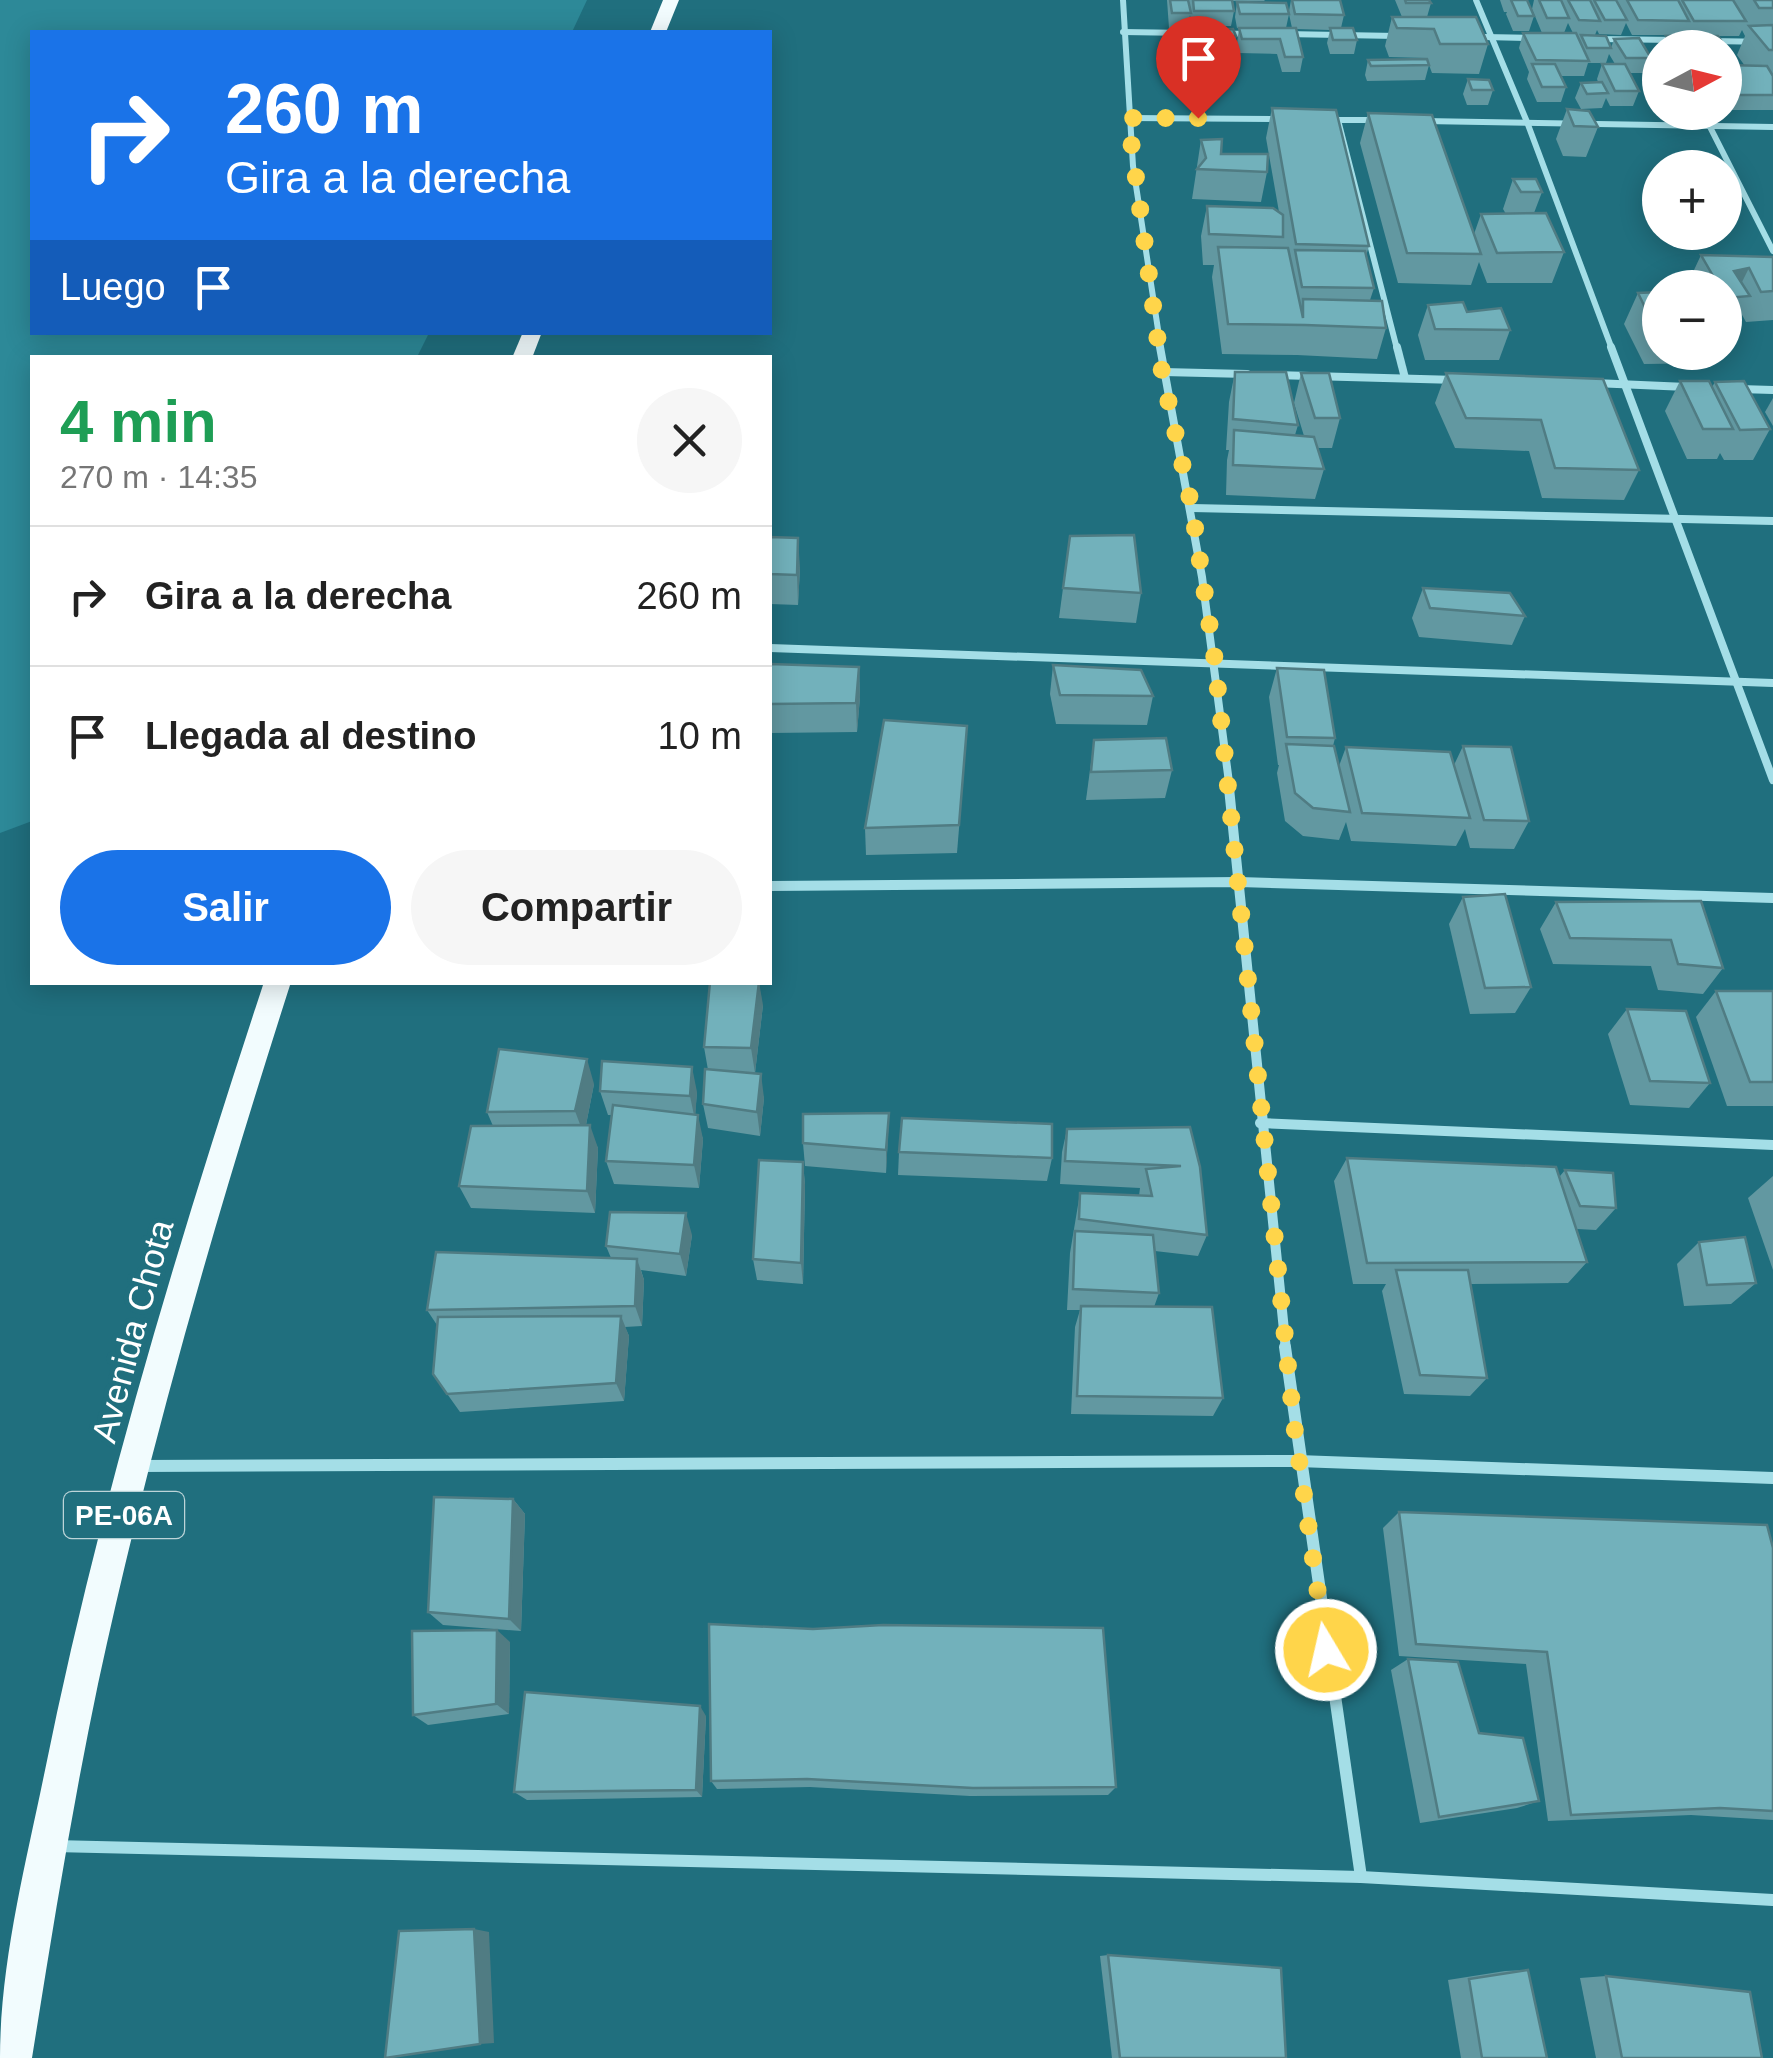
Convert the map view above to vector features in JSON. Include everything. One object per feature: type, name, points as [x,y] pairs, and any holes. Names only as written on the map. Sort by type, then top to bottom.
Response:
[{"type":"highway","points":[[659,30],[671,0]]},
{"type":"highway","name":"Avenida Chota","points":[[12,2058],[48,1846],[92,1633],[188,1269],[277,985]]},
{"type":"street","points":[[1123,0],[1128,118],[1162,372],[1192,508],[1215,661],[1298,1461],[1360,1877]]},
{"type":"street","points":[[1476,0],[1528,122],[1773,780]]},
{"type":"street","points":[[1123,32],[1258,34]]},
{"type":"street","points":[[1278,34],[1413,36]]},
{"type":"street","points":[[1471,36],[1547,38]]},
{"type":"street","points":[[1584,38],[1642,39]]},
{"type":"street","points":[[1742,42],[1773,42]]},
{"type":"street","points":[[1128,118],[1300,120]]},
{"type":"street","points":[[1319,120],[1395,120]]},
{"type":"street","points":[[1338,120],[1405,378]]},
{"type":"street","points":[[1414,120],[1642,125]]},
{"type":"street","points":[[1742,126],[1773,126]]},
{"type":"street","points":[[1711,130],[1773,251]]},
{"type":"street","points":[[1162,372],[1464,380]]},
{"type":"street","points":[[1584,383],[1698,387]]},
{"type":"street","points":[[1736,389],[1773,390]]},
{"type":"street","points":[[1192,508],[1773,522]]},
{"type":"street","points":[[772,648],[1773,683]]},
{"type":"street","points":[[772,886],[1239,882],[1773,898]]},
{"type":"street","points":[[1260,1123],[1773,1145]]},
{"type":"street","points":[[136,1466],[1298,1461],[1773,1478]]},
{"type":"street","points":[[48,1846],[1360,1877],[1773,1900]]},
{"type":"shaded area","points":[[0,0],[587,0],[573,30],[30,30],[30,335],[428,335],[418,355],[30,355],[30,822],[0,833]]},
{"type":"building","points":[[1170,0],[1188,0],[1191,13],[1172,13]]},
{"type":"building","points":[[1193,0],[1232,0],[1234,11],[1194,11]]},
{"type":"building","points":[[1292,0],[1340,0],[1344,15],[1295,14]]},
{"type":"building","points":[[1405,0],[1429,0],[1431,3],[1406,3]]},
{"type":"building","points":[[1511,0],[1527,0],[1534,16],[1518,16]]},
{"type":"building","points":[[1539,0],[1561,0],[1569,18],[1547,18]]},
{"type":"building","points":[[1568,0],[1590,0],[1600,21],[1579,20]]},
{"type":"building","points":[[1594,0],[1616,0],[1627,20],[1605,20]]},
{"type":"building","points":[[1627,0],[1678,0],[1689,21],[1638,20]]},
{"type":"building","points":[[1682,0],[1733,0],[1746,21],[1694,21]]},
{"type":"building","points":[[1754,0],[1773,0],[1773,8],[1759,8]]},
{"type":"building","points":[[1237,2],[1286,3],[1289,14],[1240,14]]},
{"type":"building","points":[[1392,17],[1476,17],[1488,44],[1440,44],[1434,29],[1397,28]]},
{"type":"building","points":[[1773,25],[1773,50],[1769,50],[1749,26]]},
{"type":"building","points":[[1175,27],[1197,27],[1200,39],[1178,39]]},
{"type":"building","points":[[1239,28],[1296,28],[1303,57],[1285,57],[1280,39],[1242,39]]},
{"type":"building","points":[[1330,28],[1353,28],[1357,40],[1333,40]]},
{"type":"building","points":[[1233,29],[1236,36],[1207,37],[1205,30]]},
{"type":"building","points":[[1523,33],[1576,33],[1589,61],[1536,60]]},
{"type":"building","points":[[1581,35],[1606,36],[1611,48],[1587,48]]},
{"type":"building","points":[[1639,38],[1642,58],[1626,58],[1614,39]]},
{"type":"building","points":[[1427,59],[1429,65],[1371,66],[1368,60]]},
{"type":"building","points":[[1532,64],[1555,64],[1566,87],[1542,87]]},
{"type":"building","points":[[1602,64],[1625,64],[1639,91],[1615,91]]},
{"type":"building","points":[[1742,65],[1767,66],[1773,76],[1773,95],[1742,95]]},
{"type":"building","points":[[1468,79],[1489,80],[1493,90],[1472,90]]},
{"type":"building","points":[[1602,82],[1608,93],[1587,94],[1581,83]]},
{"type":"building","points":[[1272,108],[1336,110],[1369,246],[1296,244]]},
{"type":"building","points":[[1567,109],[1589,111],[1598,127],[1574,126]]},
{"type":"building","points":[[1368,113],[1432,115],[1481,254],[1407,253]]},
{"type":"building","points":[[1222,139],[1221,154],[1268,154],[1267,172],[1197,169],[1206,158],[1201,140]]},
{"type":"building","points":[[1513,179],[1536,179],[1542,192],[1521,192]]},
{"type":"building","points":[[1207,206],[1273,208],[1283,215],[1283,237],[1209,234]]},
{"type":"building","points":[[1546,213],[1564,252],[1497,253],[1481,214]]},
{"type":"building","points":[[1218,247],[1288,248],[1303,318],[1303,299],[1382,301],[1386,328],[1228,324]]},
{"type":"building","points":[[1295,250],[1365,251],[1374,288],[1302,287]]},
{"type":"building","points":[[1701,255],[1773,257],[1773,291],[1761,292],[1749,268],[1710,270]]},
{"type":"building","points":[[1463,302],[1467,312],[1501,308],[1510,330],[1435,329],[1428,305]]},
{"type":"building","points":[[1235,372],[1286,372],[1298,425],[1233,419]]},
{"type":"building","points":[[1301,373],[1329,373],[1340,418],[1315,418]]},
{"type":"building","points":[[1446,373],[1603,379],[1639,470],[1555,468],[1541,420],[1466,418]]},
{"type":"building","points":[[1680,381],[1709,381],[1733,429],[1703,429]]},
{"type":"building","points":[[1744,381],[1770,429],[1740,430],[1715,382]]},
{"type":"building","points":[[1234,430],[1314,437],[1324,469],[1233,465]]},
{"type":"building","points":[[1134,535],[1141,593],[1063,588],[1070,536]]},
{"type":"building","points":[[772,537],[798,538],[797,575],[772,574]]},
{"type":"building","points":[[1423,588],[1510,593],[1525,616],[1430,608]]},
{"type":"building","points":[[772,664],[859,667],[856,703],[772,704]]},
{"type":"building","points":[[1053,665],[1141,670],[1153,696],[1060,695]]},
{"type":"building","points":[[1277,668],[1324,670],[1335,738],[1287,737]]},
{"type":"building","points":[[884,720],[967,726],[959,825],[865,828]]},
{"type":"building","points":[[1166,738],[1172,770],[1091,772],[1094,740]]},
{"type":"building","points":[[1286,744],[1334,746],[1350,812],[1313,808],[1295,793]]},
{"type":"building","points":[[1463,746],[1511,747],[1529,821],[1484,820]]},
{"type":"building","points":[[1346,747],[1450,752],[1470,818],[1362,813]]},
{"type":"building","points":[[1505,894],[1531,987],[1485,988],[1463,897]]},
{"type":"building","points":[[1701,901],[1723,968],[1678,964],[1671,940],[1570,938],[1556,902]]},
{"type":"building","points":[[710,985],[759,985],[751,1048],[704,1047]]},
{"type":"building","points":[[1716,991],[1773,991],[1773,1082],[1750,1082]]},
{"type":"building","points":[[1627,1009],[1686,1011],[1710,1083],[1650,1081]]},
{"type":"building","points":[[499,1049],[587,1059],[575,1111],[487,1112]]},
{"type":"building","points":[[602,1061],[692,1067],[690,1096],[600,1091]]},
{"type":"building","points":[[705,1069],[761,1074],[757,1112],[703,1104]]},
{"type":"building","points":[[613,1105],[698,1115],[694,1165],[606,1161]]},
{"type":"building","points":[[889,1113],[886,1150],[803,1143],[803,1114]]},
{"type":"building","points":[[902,1118],[1052,1124],[1052,1158],[899,1152]]},
{"type":"building","points":[[590,1125],[587,1191],[459,1186],[471,1126]]},
{"type":"building","points":[[1190,1127],[1200,1167],[1207,1235],[1079,1219],[1080,1193],[1152,1196],[1146,1169],[1181,1166],[1065,1161],[1067,1129]]},
{"type":"building","points":[[1347,1158],[1556,1167],[1587,1262],[1367,1263]]},
{"type":"building","points":[[759,1160],[803,1162],[801,1263],[753,1259]]},
{"type":"building","points":[[1565,1170],[1613,1173],[1616,1208],[1580,1206]]},
{"type":"building","points":[[610,1212],[686,1213],[680,1254],[606,1246]]},
{"type":"building","points":[[1075,1231],[1153,1235],[1159,1293],[1073,1289]]},
{"type":"building","points":[[1745,1237],[1756,1283],[1707,1285],[1699,1242]]},
{"type":"building","points":[[436,1252],[637,1259],[635,1306],[427,1310]]},
{"type":"building","points":[[1396,1270],[1468,1270],[1487,1378],[1420,1375]]},
{"type":"building","points":[[1081,1306],[1212,1307],[1223,1398],[1077,1396]]},
{"type":"building","points":[[621,1316],[616,1383],[447,1394],[433,1374],[438,1317]]},
{"type":"building","points":[[434,1497],[513,1499],[509,1619],[428,1612]]},
{"type":"building","points":[[1399,1512],[1767,1525],[1773,1548],[1773,1811],[1720,1808],[1571,1815],[1547,1652],[1416,1644]]},
{"type":"building","points":[[709,1624],[813,1629],[883,1625],[1103,1628],[1116,1787],[973,1788],[807,1779],[711,1781]]},
{"type":"building","points":[[497,1630],[496,1704],[413,1715],[412,1631]]},
{"type":"building","points":[[1408,1659],[1458,1662],[1479,1733],[1523,1738],[1539,1801],[1439,1817]]},
{"type":"building","points":[[525,1692],[700,1706],[696,1790],[514,1792]]},
{"type":"building","points":[[474,1929],[480,2044],[385,2058],[399,1931]]},
{"type":"building","points":[[1108,1955],[1281,1968],[1286,2058],[1120,2058]]},
{"type":"building","points":[[1528,1970],[1547,2058],[1482,2058],[1469,1979]]},
{"type":"building","points":[[1606,1976],[1750,1992],[1762,2058],[1622,2058]]},
{"type":"route","points":[[1198,118],[1128,118],[1162,372],[1192,508],[1215,661],[1260,1123],[1298,1461],[1326,1650]]}]
